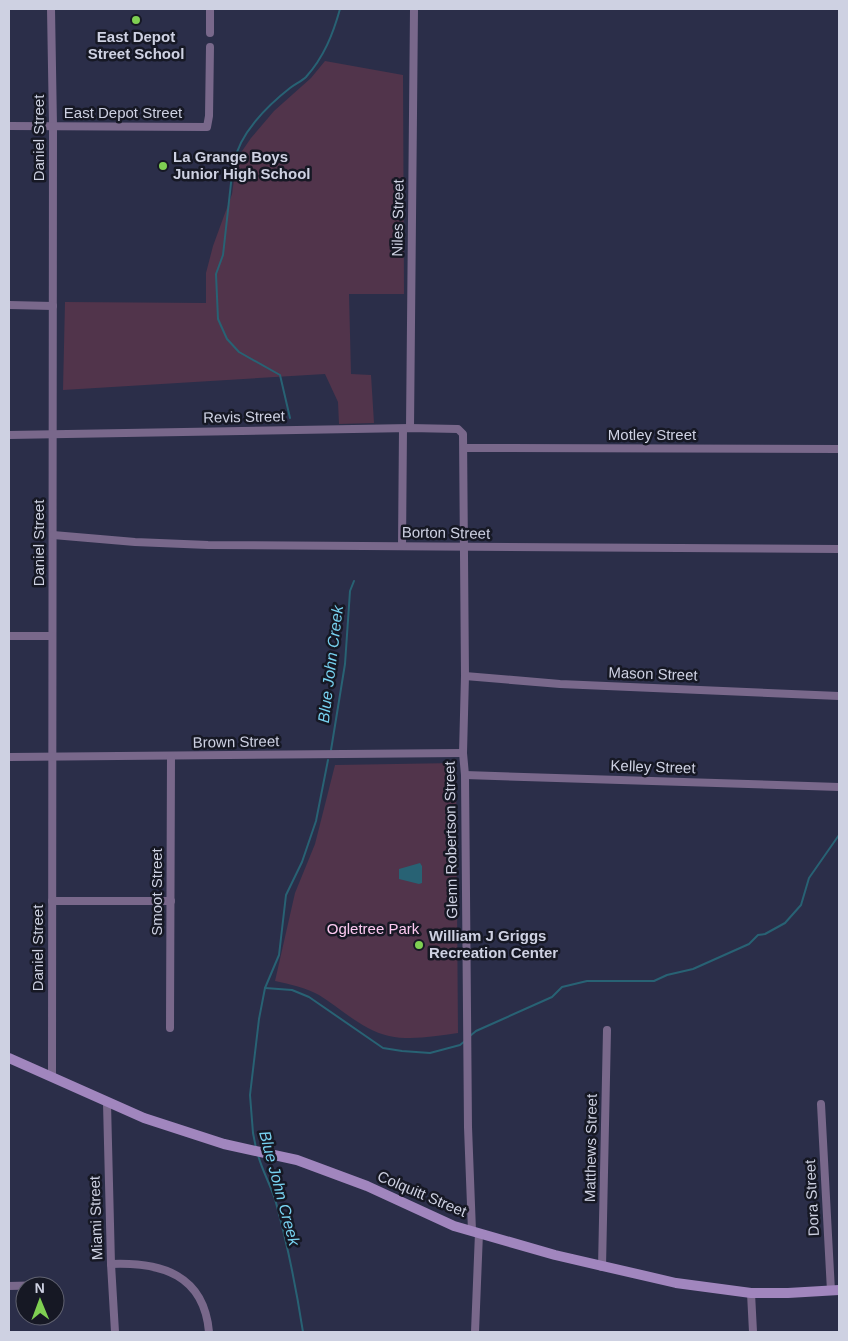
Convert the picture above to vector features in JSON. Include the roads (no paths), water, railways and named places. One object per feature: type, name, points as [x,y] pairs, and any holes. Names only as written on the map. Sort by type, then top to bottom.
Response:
[{"type":"street","name":"Daniel Street","points":[[51,9],[53,126],[52,1077]]},
{"type":"street","points":[[210,9],[210,33]]},
{"type":"street","name":"Niles Street","points":[[402,546],[414,9]]},
{"type":"street","name":"East Depot Street","points":[[9,126],[207,127],[210,116],[210,47]]},
{"type":"street","points":[[9,305],[53,306]]},
{"type":"street","name":"Revis Street","points":[[9,435],[406,428],[458,429],[464,434],[464,448]]},
{"type":"street","name":"Motley Street","points":[[464,448],[839,449]]},
{"type":"street","name":"Glenn Robertson Street","points":[[464,448],[465,676],[463,753],[465,775],[468,1127],[476,1232],[476,1332]]},
{"type":"street","name":"Borton Street","points":[[52,535],[135,542],[208,545],[839,549]]},
{"type":"street","points":[[9,636],[52,636]]},
{"type":"street","name":"Mason Street","points":[[465,676],[560,684],[839,696]]},
{"type":"street","name":"Brown Street","points":[[9,757],[463,753]]},
{"type":"street","name":"Smoot Street","points":[[170,1028],[171,756]]},
{"type":"street","name":"Kelley Street","points":[[465,775],[839,787]]},
{"type":"street","points":[[52,901],[171,901]]},
{"type":"street","name":"Matthews Street","points":[[602,1267],[607,1030]]},
{"type":"street","name":"Colquitt Street","points":[[9,1058],[107,1103],[187,1134],[289,1158],[324,1169],[367,1186],[436,1219],[555,1255],[676,1283],[751,1293],[835,1290]]},
{"type":"street","name":"Miami Street","points":[[107,1103],[111,1264],[115,1332]]},
{"type":"street","name":"Dora Street","points":[[821,1104],[835,1290]]},
{"type":"street","points":[[111,1264],[127,1263],[168,1271],[185,1281],[194,1289],[201,1300],[208,1319],[209,1332]]},
{"type":"street","points":[[751,1293],[753,1332]]},
{"type":"water","points":[[420,863],[422,866],[422,883],[399,879],[399,869]]},
{"type":"waterway","name":"Blue John Creek","points":[[234,163],[237,152],[255,121],[281,95],[303,80],[318,61],[331,36],[340,9]]},
{"type":"waterway","name":"Blue John Creek","points":[[232,174],[223,255],[216,274],[218,319],[227,339],[239,352],[280,375],[290,418]]},
{"type":"waterway","name":"Blue John Creek","points":[[331,750],[345,664],[350,591],[354,581]]},
{"type":"waterway","name":"Blue John Creek","points":[[256,1148],[250,1095],[259,1019],[265,988],[279,955],[286,895],[302,862],[316,821],[328,760]]},
{"type":"waterway","points":[[470,1036],[476,1031],[552,997],[562,987],[587,981],[654,981],[667,975],[693,969],[749,944],[758,935],[765,934],[785,923],[801,905],[809,878],[839,835]]},
{"type":"waterway","points":[[265,988],[292,990],[309,997],[383,1048],[430,1053],[460,1045],[465,1041]]},
{"type":"waterway","name":"Blue John Creek","points":[[258,1155],[275,1199],[291,1265],[303,1332]]},
{"type":"place","name":"East Depot Street School","points":[[136,20]]},
{"type":"place","name":"La Grange Boys Junior High School","points":[[163,166]]},
{"type":"place","name":"William J Griggs Recreation Center","points":[[419,945]]},
{"type":"park label","name":"Ogletree Park","points":[[373,929]]}]
